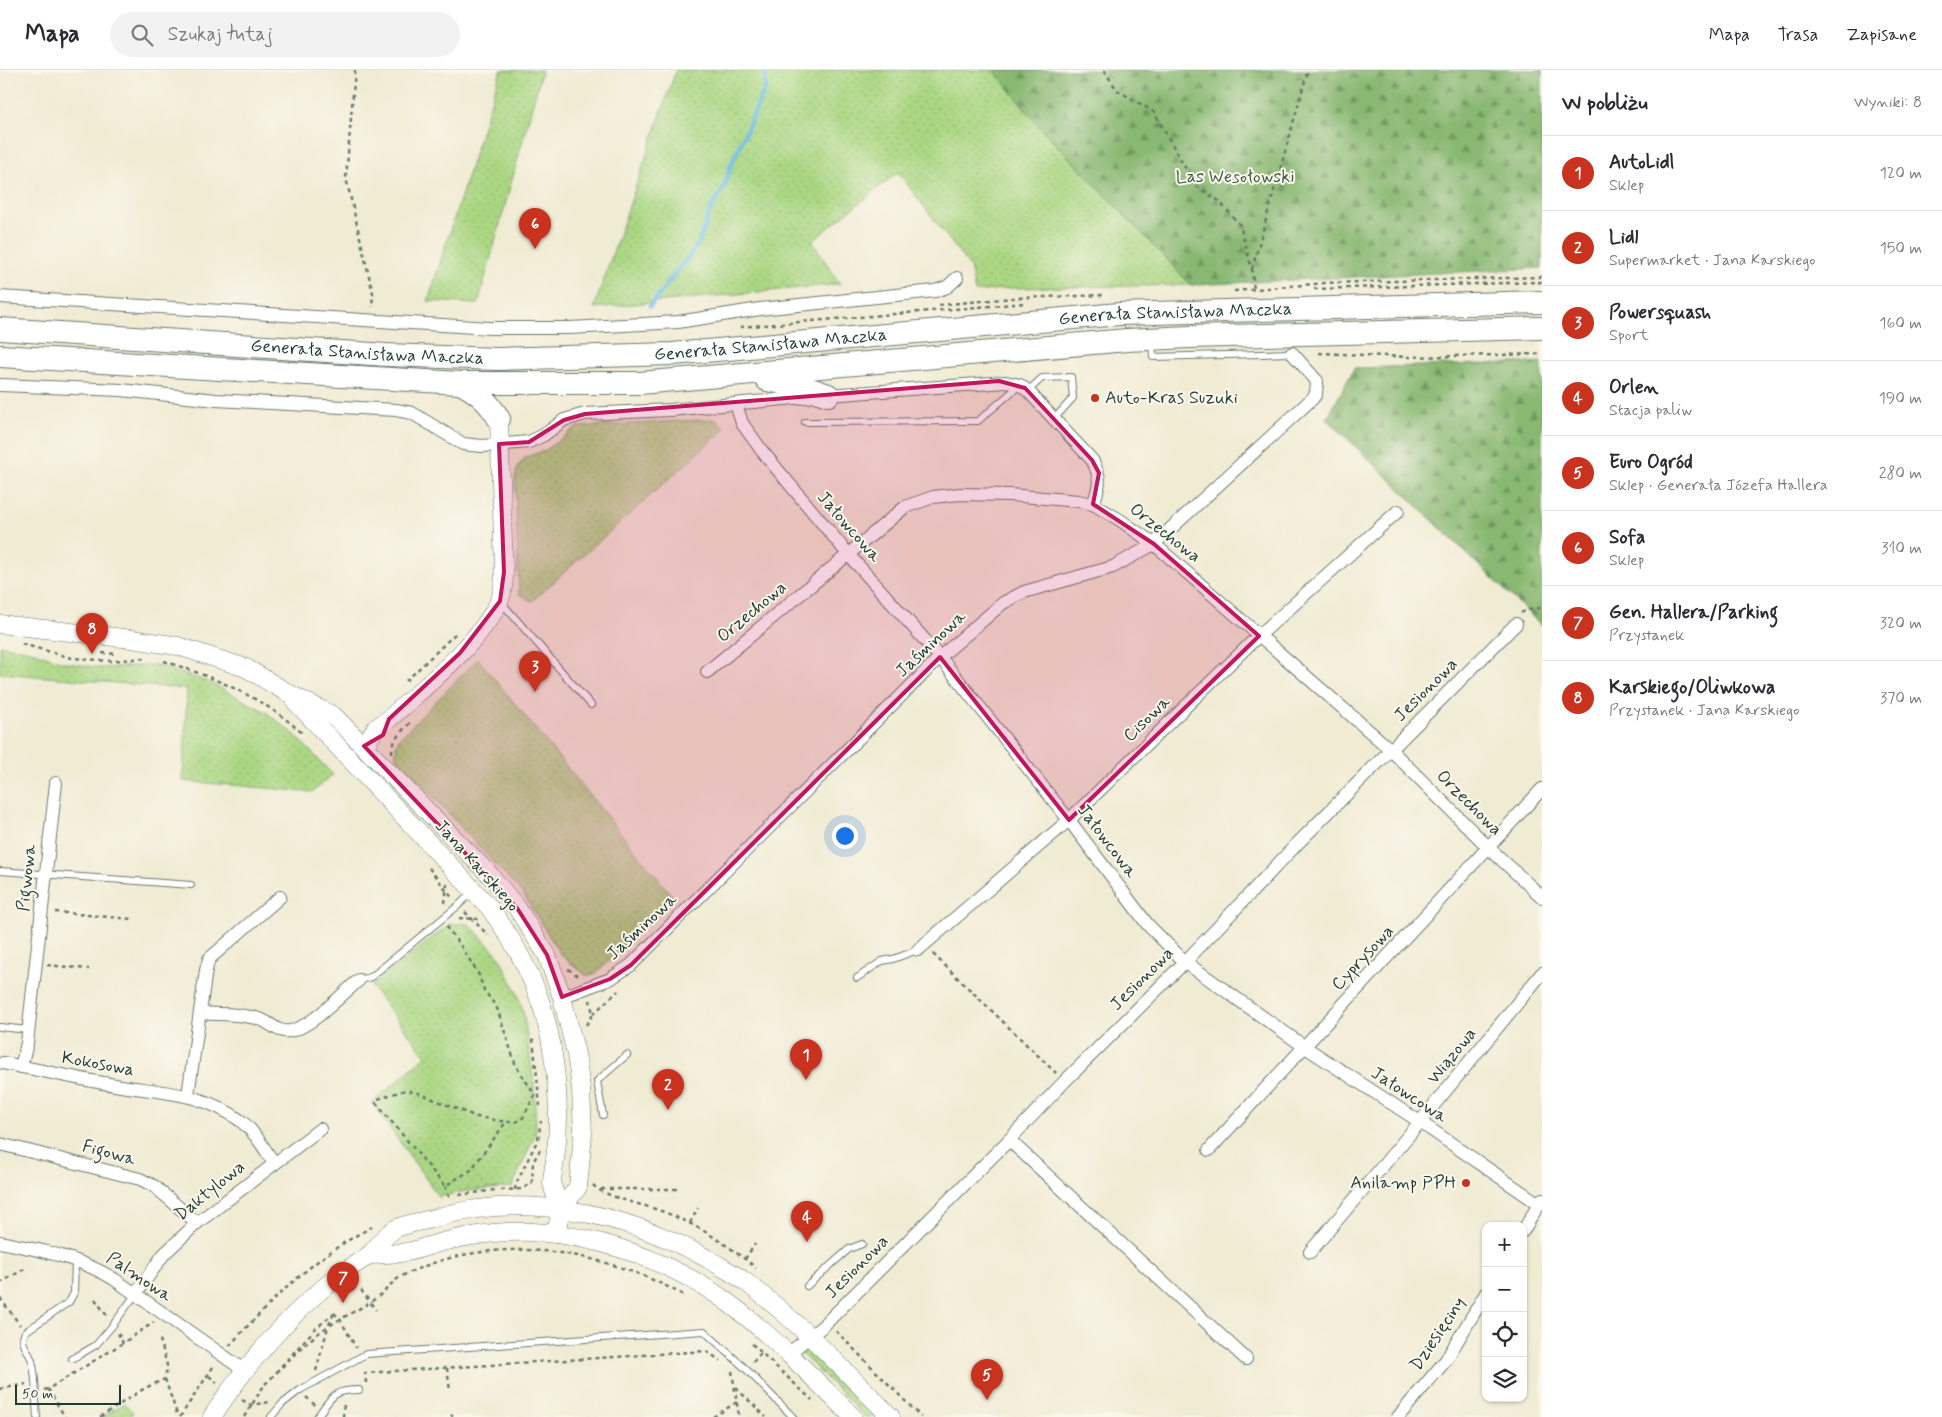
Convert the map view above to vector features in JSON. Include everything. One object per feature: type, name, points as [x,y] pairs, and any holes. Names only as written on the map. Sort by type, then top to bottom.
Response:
[{"type":"highway","points":[[1502,302],[1542,294]]},
{"type":"highway","name":"Generała Stanisława Maczka","points":[[0,329],[387,355],[497,359],[672,354],[1119,314],[1542,302]]},
{"type":"highway","name":"Generała Stanisława Maczka","points":[[0,356],[460,383],[640,383],[1152,339],[1542,328]]},
{"type":"highway","points":[[1503,329],[1542,336]]},
{"type":"highway","points":[[744,375],[807,388],[828,395]]},
{"type":"highway","points":[[460,383],[476,391],[490,403],[498,419]]},
{"type":"highway","points":[[498,419],[507,404],[519,392],[534,384]]},
{"type":"street","points":[[0,297],[490,328],[678,322],[760,309],[934,291],[947,287],[957,278]]},
{"type":"street","name":"Jaśminowa","points":[[562,997],[610,979],[631,965],[940,657],[1003,603],[1015,596],[1039,587],[1113,567],[1154,544],[1316,394],[1317,382],[1292,353]]},
{"type":"street","points":[[0,385],[121,390],[216,400],[396,410],[412,413],[462,444],[482,446],[529,442],[544,435],[564,420],[579,415],[670,410],[999,381],[1024,388],[1092,460],[1099,473],[1099,486],[1093,504]]},
{"type":"street","name":"Jałowcowa","points":[[736,404],[742,422],[762,451],[848,554],[940,657],[1069,820],[1148,926],[1185,962],[1305,1047],[1541,1201]]},
{"type":"street","points":[[349,759],[364,746],[376,728],[389,720],[460,653],[488,621],[500,601],[504,572],[498,419]]},
{"type":"street","name":"Orzechowa","points":[[707,672],[905,507],[933,496],[980,494],[1058,498],[1093,504],[1154,544],[1391,750],[1488,847],[1542,897]]},
{"type":"street","name":"Cisowa","points":[[920,947],[1069,820],[1259,636],[1398,511]]},
{"type":"street","name":"Jana Karskiego","points":[[0,624],[178,646],[246,668],[288,693],[334,716],[491,876],[517,908],[547,955],[562,997],[576,1054],[581,1088],[582,1143],[578,1187],[561,1208],[556,1234]]},
{"type":"street","name":"Jesionowa","points":[[788,1354],[810,1338],[827,1322],[1009,1140],[1065,1081],[1185,962],[1296,845],[1516,624]]},
{"type":"street","name":"Jana Karskiego","points":[[288,693],[474,890],[503,926],[533,978],[549,1026],[554,1056],[558,1091],[558,1137],[552,1184],[561,1208]]},
{"type":"street","name":"Pigwowa","points":[[21,1067],[28,1030],[56,783]]},
{"type":"street","name":"Cyprysowa","points":[[1209,1150],[1542,789]]},
{"type":"street","points":[[188,1095],[209,959],[280,897]]},
{"type":"street","name":"Wiązowa","points":[[1310,1252],[1420,1122],[1542,972]]},
{"type":"street","points":[[200,1013],[254,1018],[266,1022],[277,1029],[289,1031],[311,1021],[359,980]]},
{"type":"street","points":[[554,1056],[576,1054]]},
{"type":"street","name":"Kokosowa","points":[[1,1064],[115,1086],[188,1095],[213,1105],[241,1121],[253,1132],[274,1162]]},
{"type":"street","name":"Daktylowa","points":[[135,1295],[164,1254],[197,1223],[274,1162],[320,1129]]},
{"type":"street","points":[[1009,1140],[1246,1359]]},
{"type":"street","name":"Figowa","points":[[0,1144],[140,1179],[154,1186],[197,1223]]},
{"type":"street","points":[[1527,1224],[1541,1201]]},
{"type":"street","points":[[212,1417],[228,1392],[283,1327],[326,1286],[369,1255],[394,1230],[446,1214],[515,1206],[561,1208],[591,1214],[635,1226],[693,1251],[746,1282],[792,1320],[891,1417]]},
{"type":"street","points":[[628,1251],[635,1226]]},
{"type":"street","points":[[369,1255],[406,1252],[480,1235],[524,1232],[556,1234],[628,1251],[681,1274],[711,1291],[738,1310],[788,1354],[853,1417]]},
{"type":"street","name":"Palmowa","points":[[0,1242],[55,1253],[93,1266],[245,1371]]},
{"type":"street","name":"Dziesięciny","points":[[1398,1417],[1446,1360],[1482,1300]]},
{"type":"lane","points":[[1152,339],[1153,357],[1292,353]]},
{"type":"lane","points":[[805,422],[978,421],[1024,388],[1042,378],[1071,376],[1072,398],[1054,419]]},
{"type":"lane","points":[[500,601],[591,705]]},
{"type":"lane","points":[[0,871],[191,885]]},
{"type":"lane","points":[[359,980],[371,977],[452,911],[474,890]]},
{"type":"lane","points":[[857,978],[882,961],[893,959],[920,947]]},
{"type":"lane","points":[[0,1027],[28,1030]]},
{"type":"lane","points":[[604,1115],[597,1082],[627,1055]]},
{"type":"lane","points":[[807,1286],[849,1249],[862,1244]]},
{"type":"lane","points":[[37,1417],[32,1360],[23,1343],[25,1332],[69,1302],[74,1293],[75,1260]]},
{"type":"lane","points":[[72,1359],[96,1345],[135,1295]]},
{"type":"lane","points":[[271,1417],[282,1404],[300,1390],[366,1354],[704,1331],[746,1368],[793,1417]]},
{"type":"lane","points":[[316,1417],[333,1395],[344,1390],[359,1390]]},
{"type":"path","points":[[355,70],[346,178],[373,293],[371,313],[368,320]]},
{"type":"path","points":[[1104,70],[1117,90],[1154,112],[1195,185],[1219,201],[1240,224],[1252,270],[1257,309]]},
{"type":"path","points":[[1252,270],[1308,70]]},
{"type":"path","points":[[1292,353],[1408,357],[1542,354]]},
{"type":"path","points":[[1516,624],[1516,615],[1529,608],[1538,609],[1542,607]]},
{"type":"path","points":[[400,687],[461,629]]},
{"type":"path","points":[[16,642],[72,658],[111,662],[148,658]]},
{"type":"path","points":[[98,652],[122,653]]},
{"type":"path","points":[[158,659],[224,683],[269,708],[305,736]]},
{"type":"path","points":[[429,868],[446,891],[489,936]]},
{"type":"path","points":[[448,876],[445,903],[452,911]]},
{"type":"path","points":[[41,911],[131,919]]},
{"type":"path","points":[[452,920],[471,918],[480,920]]},
{"type":"path","points":[[446,923],[448,930],[478,973],[484,990],[497,1008],[516,1066],[535,1095],[521,1121],[506,1122],[477,1117],[405,1090],[378,1099],[376,1103],[445,1186],[450,1199]]},
{"type":"path","points":[[920,947],[1065,1081]]},
{"type":"path","points":[[36,965],[89,969]]},
{"type":"path","points":[[593,1014],[623,984]]},
{"type":"path","points":[[515,1206],[516,1184],[538,1139],[540,1127],[541,1114],[532,1034]]},
{"type":"path","points":[[445,1186],[471,1170],[506,1122]]},
{"type":"path","points":[[524,1189],[532,1182],[533,1162],[540,1149]]},
{"type":"path","points":[[597,1189],[678,1189]]},
{"type":"path","points":[[690,1223],[698,1208]]},
{"type":"path","points":[[745,1259],[755,1244]]},
{"type":"path","points":[[265,1384],[328,1327],[380,1295],[395,1280],[433,1263],[474,1253],[515,1249],[556,1252],[605,1262],[657,1281],[690,1298]]},
{"type":"path","points":[[0,1283],[26,1268]]},
{"type":"path","points":[[361,1290],[376,1310]]},
{"type":"path","points":[[0,1298],[25,1332]]},
{"type":"path","points":[[334,1313],[340,1319],[360,1357],[366,1384],[359,1390]]},
{"type":"path","points":[[300,1390],[314,1374],[334,1313]]},
{"type":"path","points":[[244,1417],[265,1384],[315,1329],[334,1313]]},
{"type":"path","points":[[827,1322],[921,1417]]},
{"type":"path","points":[[65,1417],[48,1389],[146,1327]]},
{"type":"path","points":[[159,1336],[167,1365],[165,1379],[179,1417]]},
{"type":"path","points":[[749,1341],[816,1404]]},
{"type":"path","points":[[365,1373],[706,1351],[724,1364]]},
{"type":"path","points":[[179,1417],[209,1376],[221,1354]]},
{"type":"path","points":[[447,1368],[450,1391]]},
{"type":"path","points":[[739,1376],[732,1369],[739,1417]]},
{"type":"path","points":[[209,1376],[228,1392],[251,1405],[270,1402]]},
{"type":"path","points":[[100,1417],[145,1388],[165,1379]]},
{"type":"path","points":[[0,1389],[34,1382]]},
{"type":"path","points":[[735,1387],[766,1417]]},
{"type":"path","points":[[343,1417],[344,1390]]},
{"type":"path","points":[[308,1399],[317,1407]]},
{"type":"path","points":[[713,1417],[737,1402]]},
{"type":"highlighted area","points":[[999,381],[1025,388],[1092,460],[1099,473],[1093,504],[1154,544],[1259,636],[1069,820],[940,657],[631,965],[610,979],[562,997],[547,955],[517,908],[364,746],[383,735],[389,719],[460,653],[500,601],[504,572],[499,444],[529,442],[564,420],[585,414]]},
{"type":"green space","points":[[501,70],[542,70],[478,304],[428,301]]},
{"type":"green space","points":[[676,70],[994,70],[1041,128],[1191,285],[1011,288],[975,292],[970,267],[898,172],[812,241],[840,284],[594,308]]},
{"type":"green space","name":"Las Wesołowski","points":[[994,70],[1542,70],[1542,268],[1191,285],[1041,128]]},
{"type":"green space","points":[[1542,362],[1542,626],[1327,419],[1354,368]]},
{"type":"green space","points":[[715,419],[726,428],[532,601],[519,594],[515,479],[518,466],[526,457],[546,450],[577,427]]},
{"type":"green space","points":[[0,645],[32,651],[62,662],[101,668],[157,665],[211,683],[266,712],[295,735],[333,775],[312,792],[183,781],[187,689],[0,673]]},
{"type":"green space","points":[[478,659],[674,898],[594,975],[586,975],[561,955],[523,894],[396,757],[396,746],[399,739]]},
{"type":"green space","points":[[450,924],[469,924],[499,956],[518,995],[524,1016],[534,1083],[536,1127],[535,1135],[512,1187],[465,1191],[439,1197],[372,1103],[426,1056],[371,986]]},
{"type":"green space","points":[[810,1350],[878,1417],[865,1417],[799,1351]]},
{"type":"green space","points":[[124,1403],[133,1412],[130,1417],[102,1417]]},
{"type":"waterway","points":[[650,306],[699,243],[710,211],[724,187],[731,165],[765,89],[766,70]]},
{"type":"place","name":"Sofa","points":[[535,249]]},
{"type":"place","name":"Auto-Kras Suzuki","points":[[1095,398]]},
{"type":"place","name":"Karskiego/Oliwkowa","points":[[92,654]]},
{"type":"place","name":"Powersquash","points":[[535,692]]},
{"type":"place","name":"AutoLidl","points":[[806,1080]]},
{"type":"place","name":"Lidl","points":[[668,1110]]},
{"type":"place","name":"Anilamp PPH","points":[[1466,1183]]},
{"type":"place","name":"Orlen","points":[[807,1242]]},
{"type":"place","name":"Gen. Hallera/Parking","points":[[343,1303]]},
{"type":"place","name":"Euro Ogród","points":[[987,1400]]}]
